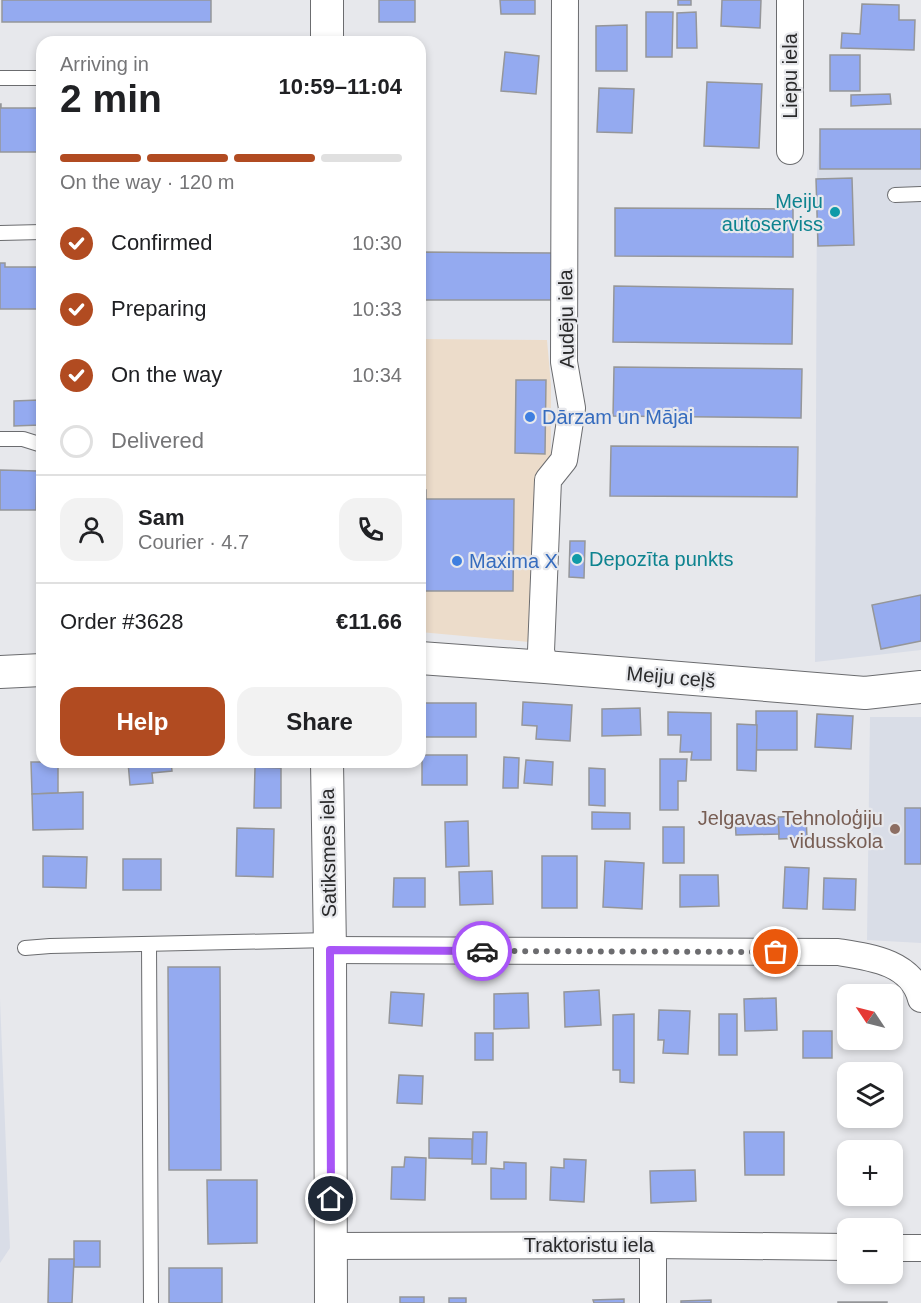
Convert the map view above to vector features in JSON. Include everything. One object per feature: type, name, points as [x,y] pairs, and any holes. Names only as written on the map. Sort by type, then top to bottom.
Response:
[{"type":"street","points":[[327,0],[327,36]]},
{"type":"street","name":"Audēju iela","points":[[546,667],[541,651],[548,480],[564,460],[572,408],[564,362],[566,0]]},
{"type":"street","name":"Liepu iela","points":[[790,0],[790,151]]},
{"type":"street","name":"Meiju ceļš","points":[[426,658],[865,693],[921,687]]},
{"type":"street","points":[[0,672],[36,670]]},
{"type":"street","name":"Satiksmes iela","points":[[327,768],[331,1303]]},
{"type":"street","points":[[330,945],[838,952],[869,957],[895,966],[918,988],[921,999]]},
{"type":"street","name":"Traktoristu iela","points":[[331,1245],[837,1247]]},
{"type":"street","points":[[653,1245],[653,1303]]},
{"type":"street","points":[[903,1248],[921,1248]]},
{"type":"lane","points":[[0,78],[36,78]]},
{"type":"lane","points":[[895,195],[921,194]]},
{"type":"lane","points":[[0,233],[36,232]]},
{"type":"lane","points":[[0,439],[23,439],[36,443]]},
{"type":"lane","points":[[149,944],[151,1303]]},
{"type":"lane","points":[[25,948],[51,945],[149,944],[330,945]]},
{"type":"shaded area","points":[[819,143],[921,143],[921,650],[815,662],[817,174]]},
{"type":"shaded area","points":[[426,339],[547,340],[551,385],[550,644],[426,633]]},
{"type":"shaded area","name":"Jelgavas Tehnoloģiju vidusskola","points":[[870,717],[921,717],[921,943],[867,940]]},
{"type":"shaded area","points":[[0,999],[10,1248],[0,1263]]},
{"type":"building","points":[[2,0],[211,0],[211,22],[2,22]]},
{"type":"building","points":[[379,0],[415,0],[415,22],[379,22]]},
{"type":"building","points":[[500,0],[535,0],[535,14],[501,14]]},
{"type":"building","points":[[678,0],[691,0],[691,5],[678,5]]},
{"type":"building","points":[[722,0],[761,0],[760,28],[721,26]]},
{"type":"building","points":[[862,4],[899,5],[899,20],[915,20],[914,50],[841,48],[842,33],[860,34]]},
{"type":"building","points":[[646,12],[673,12],[672,57],[646,57]]},
{"type":"building","points":[[696,12],[697,48],[677,48],[677,13]]},
{"type":"building","points":[[627,25],[627,71],[596,71],[596,26]]},
{"type":"building","points":[[505,52],[539,56],[536,94],[501,91]]},
{"type":"building","points":[[830,55],[860,55],[860,91],[830,91]]},
{"type":"building","points":[[707,82],[762,84],[759,148],[704,146]]},
{"type":"building","points":[[599,88],[634,89],[632,133],[597,132]]},
{"type":"building","points":[[890,94],[891,104],[851,106],[851,95]]},
{"type":"building","points":[[0,104],[1,108],[36,108],[36,152],[0,152]]},
{"type":"building","points":[[820,129],[921,129],[921,169],[820,169]]},
{"type":"building","name":"Meiju autoserviss","points":[[852,178],[854,245],[818,246],[816,179]]},
{"type":"building","points":[[615,208],[793,209],[793,257],[615,256]]},
{"type":"building","points":[[426,252],[553,253],[553,300],[426,300]]},
{"type":"building","points":[[0,263],[5,263],[5,267],[36,267],[36,309],[0,309]]},
{"type":"building","points":[[614,286],[793,289],[792,344],[613,342]]},
{"type":"building","points":[[614,367],[802,369],[801,418],[613,416]]},
{"type":"building","name":"Dārzam un Mājai","points":[[516,380],[546,380],[545,454],[515,453]]},
{"type":"building","points":[[36,400],[36,425],[14,426],[14,401]]},
{"type":"building","points":[[611,446],[798,447],[797,497],[610,496]]},
{"type":"building","points":[[0,470],[36,471],[36,510],[0,510]]},
{"type":"building","points":[[426,499],[514,499],[513,591],[426,591]]},
{"type":"building","name":"Depozīta punkts","points":[[570,541],[585,541],[584,578],[569,577]]},
{"type":"building","points":[[921,595],[921,641],[881,649],[872,605]]},
{"type":"building","points":[[523,702],[572,705],[570,741],[536,739],[537,726],[522,725]]},
{"type":"building","points":[[426,703],[476,703],[476,737],[426,737]]},
{"type":"building","points":[[640,708],[641,735],[602,736],[602,709]]},
{"type":"building","points":[[756,711],[797,711],[797,750],[756,750]]},
{"type":"building","points":[[668,712],[711,713],[711,760],[691,760],[692,752],[680,752],[681,735],[668,735]]},
{"type":"building","points":[[817,714],[853,716],[851,749],[815,747]]},
{"type":"building","points":[[737,724],[757,725],[756,771],[737,770]]},
{"type":"building","points":[[426,755],[467,755],[467,785],[422,785],[422,768],[426,768]]},
{"type":"building","points":[[504,757],[519,758],[518,788],[503,788]]},
{"type":"building","points":[[660,759],[687,759],[686,781],[678,781],[678,810],[660,810]]},
{"type":"building","points":[[526,760],[553,762],[552,785],[524,783]]},
{"type":"building","points":[[31,762],[36,762],[36,768],[58,768],[58,793],[32,794]]},
{"type":"building","points":[[129,768],[172,768],[172,771],[152,773],[153,783],[130,785]]},
{"type":"building","points":[[255,768],[281,768],[281,808],[254,808]]},
{"type":"building","points":[[589,768],[605,769],[605,806],[589,805]]},
{"type":"building","points":[[83,792],[83,829],[33,830],[32,794]]},
{"type":"building","points":[[905,808],[921,808],[921,864],[905,864]]},
{"type":"building","points":[[592,812],[630,813],[630,829],[592,829]]},
{"type":"building","points":[[806,816],[807,838],[779,839],[778,817]]},
{"type":"building","points":[[778,817],[779,834],[736,835],[735,818]]},
{"type":"building","points":[[468,821],[469,866],[446,867],[445,822]]},
{"type":"building","points":[[663,827],[684,827],[684,863],[663,863]]},
{"type":"building","points":[[237,828],[274,829],[273,877],[236,876]]},
{"type":"building","points":[[43,856],[87,857],[86,888],[43,887]]},
{"type":"building","points":[[542,856],[577,856],[577,908],[542,908]]},
{"type":"building","points":[[123,859],[161,859],[161,890],[123,890]]},
{"type":"building","points":[[605,861],[644,863],[642,909],[603,907]]},
{"type":"building","points":[[785,867],[809,868],[807,909],[783,908]]},
{"type":"building","points":[[492,871],[493,904],[460,905],[459,872]]},
{"type":"building","points":[[680,875],[718,875],[719,906],[680,907]]},
{"type":"building","points":[[394,878],[425,878],[425,907],[393,907]]},
{"type":"building","points":[[824,878],[856,879],[855,910],[823,909]]},
{"type":"building","points":[[168,967],[220,967],[221,1170],[169,1170]]},
{"type":"building","points":[[599,990],[601,1025],[565,1027],[564,992]]},
{"type":"building","points":[[391,992],[424,994],[422,1026],[389,1023]]},
{"type":"building","points":[[528,993],[529,1028],[494,1029],[494,994]]},
{"type":"building","points":[[776,998],[777,1030],[745,1031],[744,999]]},
{"type":"building","points":[[659,1010],[690,1011],[688,1054],[663,1053],[664,1040],[658,1040]]},
{"type":"building","points":[[634,1014],[634,1083],[620,1082],[620,1070],[613,1070],[613,1015]]},
{"type":"building","points":[[719,1014],[737,1014],[737,1055],[719,1055]]},
{"type":"building","points":[[803,1031],[832,1031],[832,1058],[803,1058]]},
{"type":"building","points":[[475,1033],[493,1033],[493,1060],[475,1060]]},
{"type":"building","points":[[399,1075],[423,1076],[422,1104],[397,1103]]},
{"type":"building","points":[[473,1132],[487,1132],[486,1164],[472,1164]]},
{"type":"building","points":[[744,1132],[784,1132],[784,1175],[745,1175]]},
{"type":"building","points":[[429,1138],[472,1139],[472,1159],[429,1158]]},
{"type":"building","points":[[405,1157],[426,1158],[425,1200],[391,1199],[392,1167],[404,1167]]},
{"type":"building","points":[[564,1159],[586,1160],[584,1202],[550,1200],[551,1167],[564,1168]]},
{"type":"building","points":[[504,1162],[526,1163],[526,1199],[491,1199],[491,1168],[504,1169]]},
{"type":"building","points":[[695,1170],[696,1201],[651,1203],[650,1171]]},
{"type":"building","points":[[207,1180],[257,1180],[257,1243],[208,1244]]},
{"type":"building","points":[[74,1241],[100,1241],[100,1267],[74,1267]]},
{"type":"building","points":[[49,1259],[74,1259],[72,1303],[48,1303]]},
{"type":"building","points":[[169,1268],[222,1268],[222,1303],[169,1303]]},
{"type":"building","points":[[400,1297],[424,1297],[424,1303],[400,1303]]},
{"type":"building","points":[[449,1298],[466,1298],[466,1303],[449,1303]]},
{"type":"building","points":[[624,1299],[624,1303],[594,1303],[593,1300]]},
{"type":"building","points":[[711,1300],[711,1303],[681,1303],[681,1301]]},
{"type":"building","points":[[887,1302],[887,1303],[838,1303]]},
{"type":"way so far","points":[[482,951],[776,952]]},
{"type":"place","name":"Meiju autoserviss","points":[[835,212]]},
{"type":"place","name":"Dārzam un Mājai","points":[[530,417]]},
{"type":"place","name":"Depozīta punkts","points":[[577,559]]},
{"type":"place","name":"Maxima X","points":[[457,561]]},
{"type":"place","name":"Jelgavas Tehnoloģiju vidusskola","points":[[895,829]]},
{"type":"route","points":[[331,1199],[330,950],[482,951]]}]
